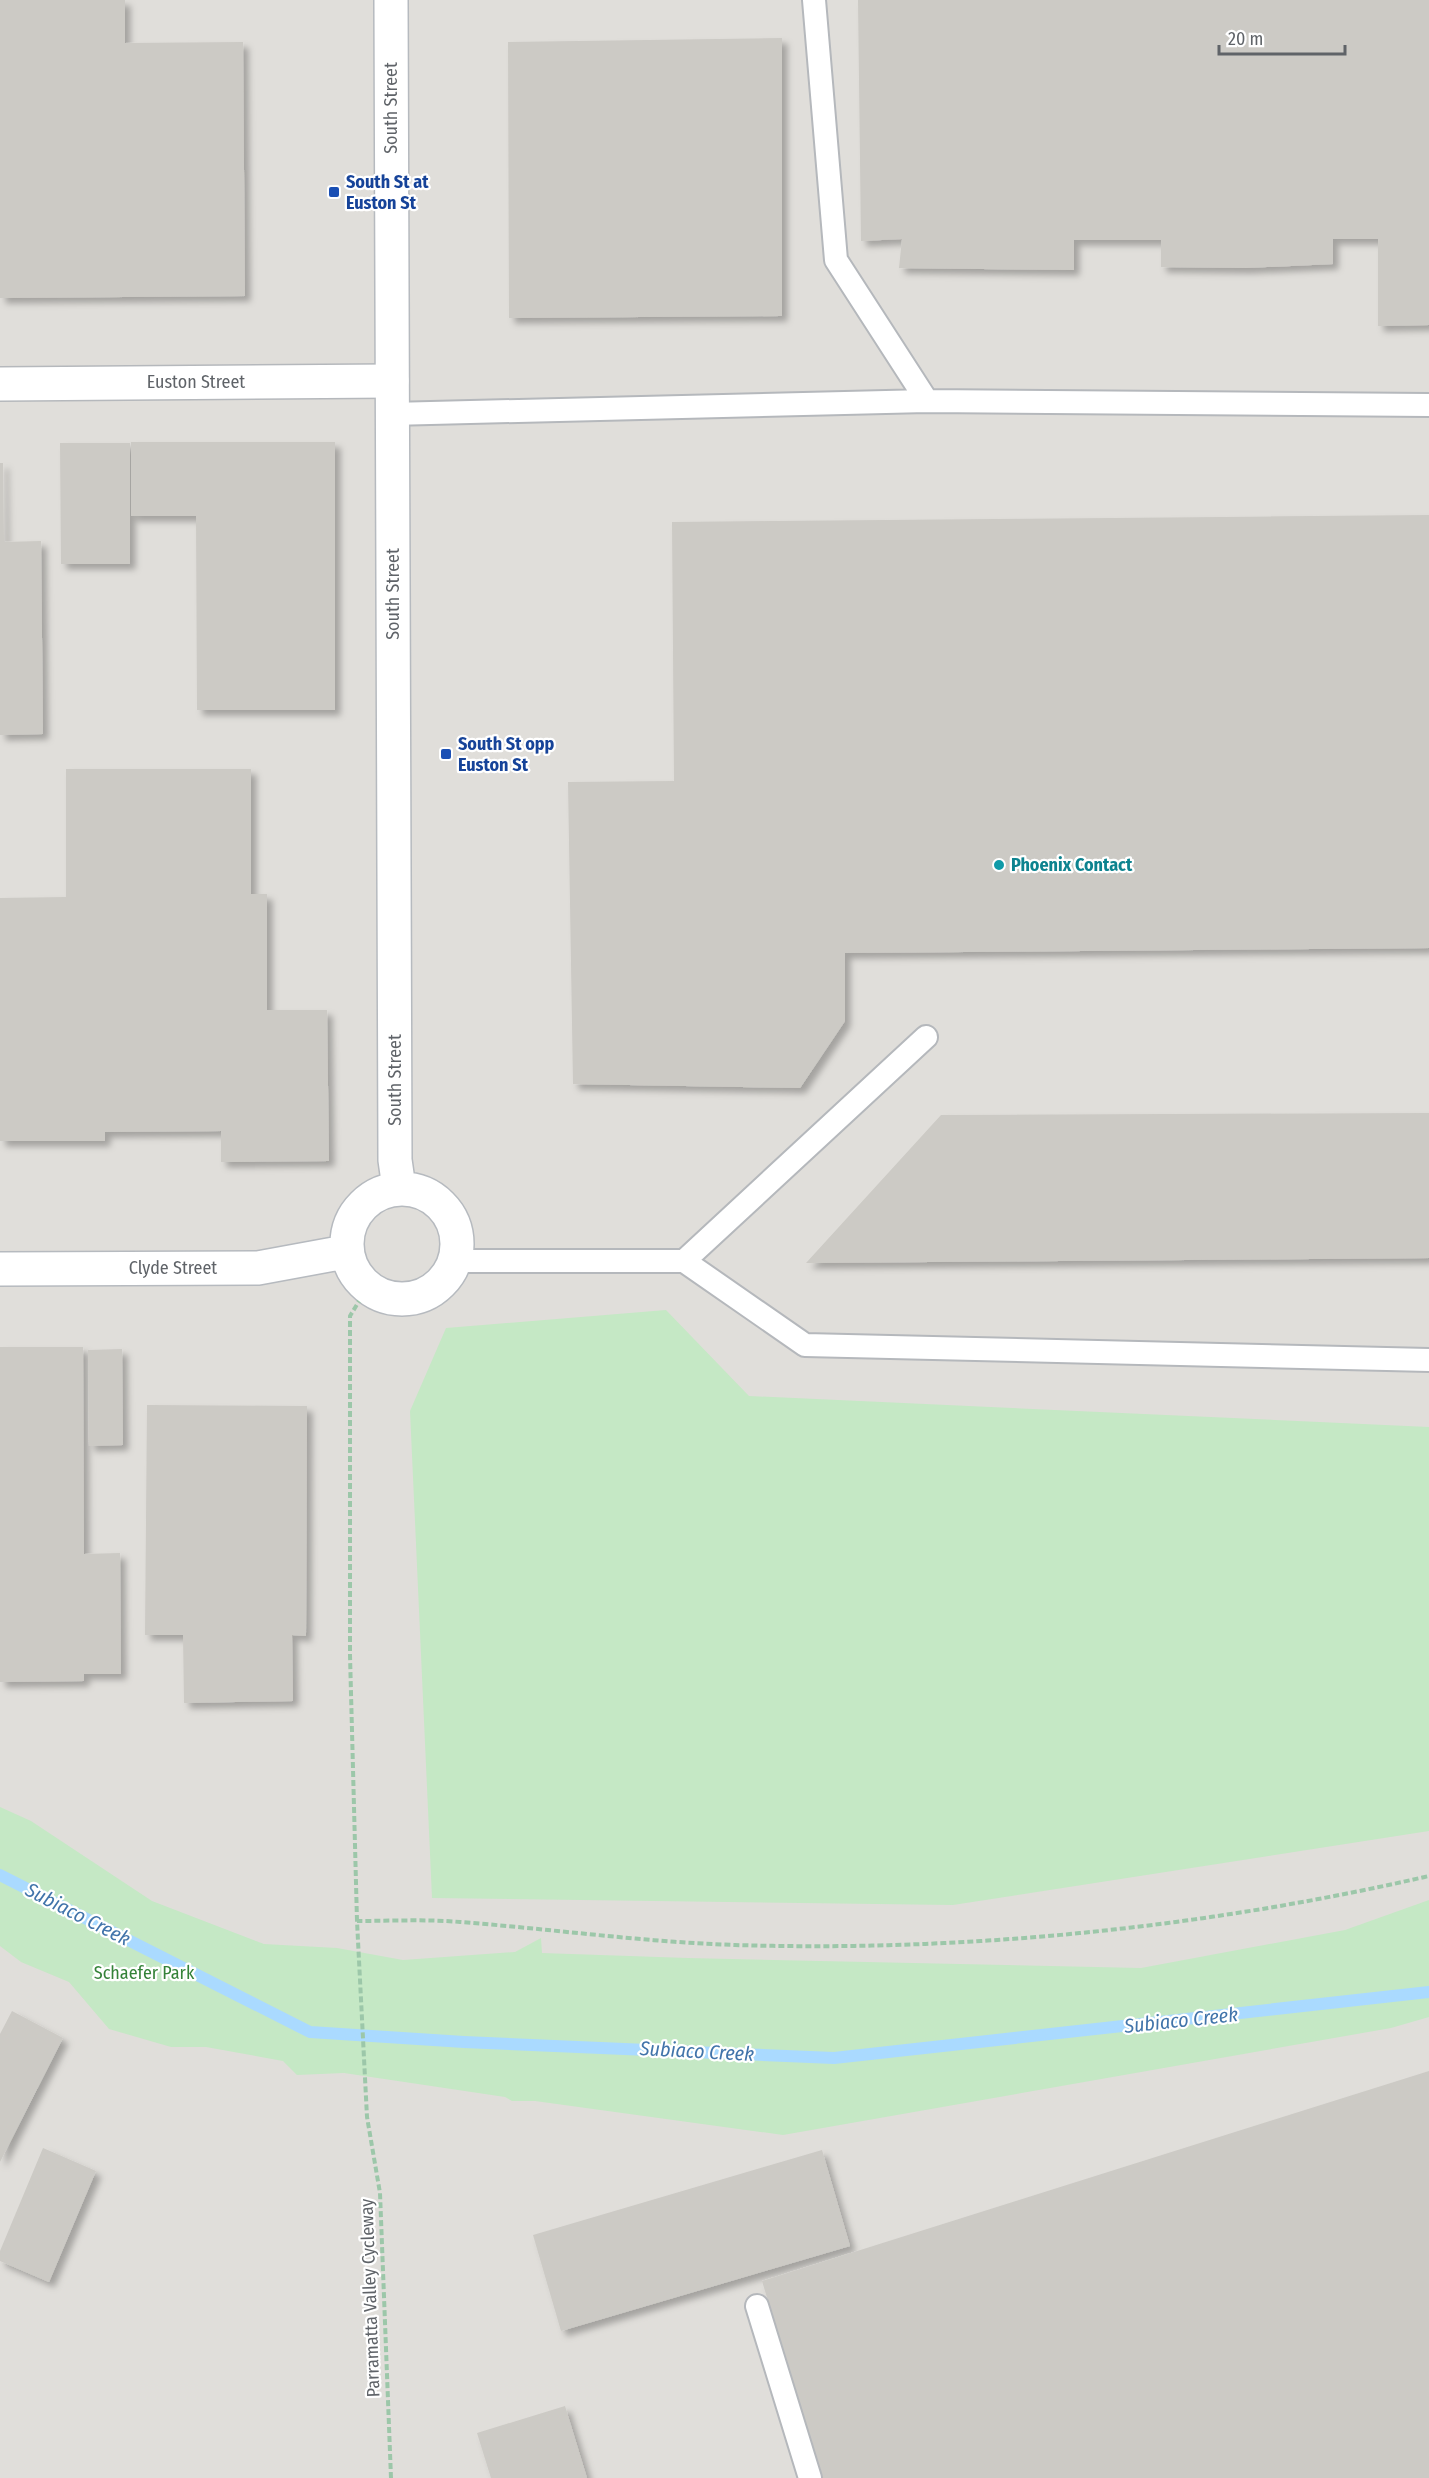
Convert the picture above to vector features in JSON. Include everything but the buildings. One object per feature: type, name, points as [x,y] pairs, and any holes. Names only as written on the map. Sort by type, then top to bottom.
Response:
[{"type":"street","name":"South Street","points":[[391,0],[395,1160],[399,1188]]},
{"type":"street","name":"Euston Street","points":[[0,384],[392,381]]},
{"type":"street","points":[[399,1188],[419,1191],[443,1207],[453,1224],[457,1242],[454,1261],[449,1273],[424,1296],[405,1300],[392,1299],[367,1288],[355,1274],[345,1252],[347,1231],[361,1206],[376,1195],[399,1188]]},
{"type":"street","name":"Clyde Street","points":[[0,1269],[258,1268],[345,1252]]},
{"type":"lane","points":[[814,0],[836,260],[927,401]]},
{"type":"lane","points":[[392,414],[927,401],[1429,405]]},
{"type":"lane","points":[[684,1262],[926,1037]]},
{"type":"lane","points":[[454,1261],[684,1262],[805,1345],[1429,1360]]},
{"type":"lane","points":[[757,2306],[810,2478]]},
{"type":"path","name":"Parramatta Valley Cycleway","points":[[367,1288],[350,1316],[350,1655],[357,1921],[367,2117],[380,2193],[391,2478]]},
{"type":"path","points":[[357,1921],[458,1922],[649,1940],[736,1945],[910,1946],[1114,1930],[1231,1915],[1345,1896],[1429,1876]]},
{"type":"shaded area","points":[[0,0],[1429,0],[1429,2478],[0,2478]]},
{"type":"green space","points":[[666,1310],[749,1396],[1429,1427],[1429,1831],[953,1905],[432,1898],[410,1411],[446,1328]]},
{"type":"green space","name":"Schaefer Park","points":[[0,1807],[31,1821],[152,1901],[264,1944],[337,1948],[403,1960],[515,1952],[541,1938],[542,1953],[1141,1968],[1345,1930],[1429,1900],[1429,2017],[1391,2028],[783,2135],[535,2101],[512,2101],[505,2097],[344,2073],[297,2075],[283,2061],[206,2047],[171,2047],[109,2029],[69,1982],[21,1962],[0,1946]]},
{"type":"waterway","name":"Subiaco Creek","points":[[0,1875],[310,2032],[464,2042],[834,2058],[1429,1992]]},
{"type":"place","name":"South St at Euston St","points":[[334,192]]},
{"type":"place","name":"South St opp Euston St","points":[[446,754]]},
{"type":"place","name":"Phoenix Contact","points":[[999,865]]}]
